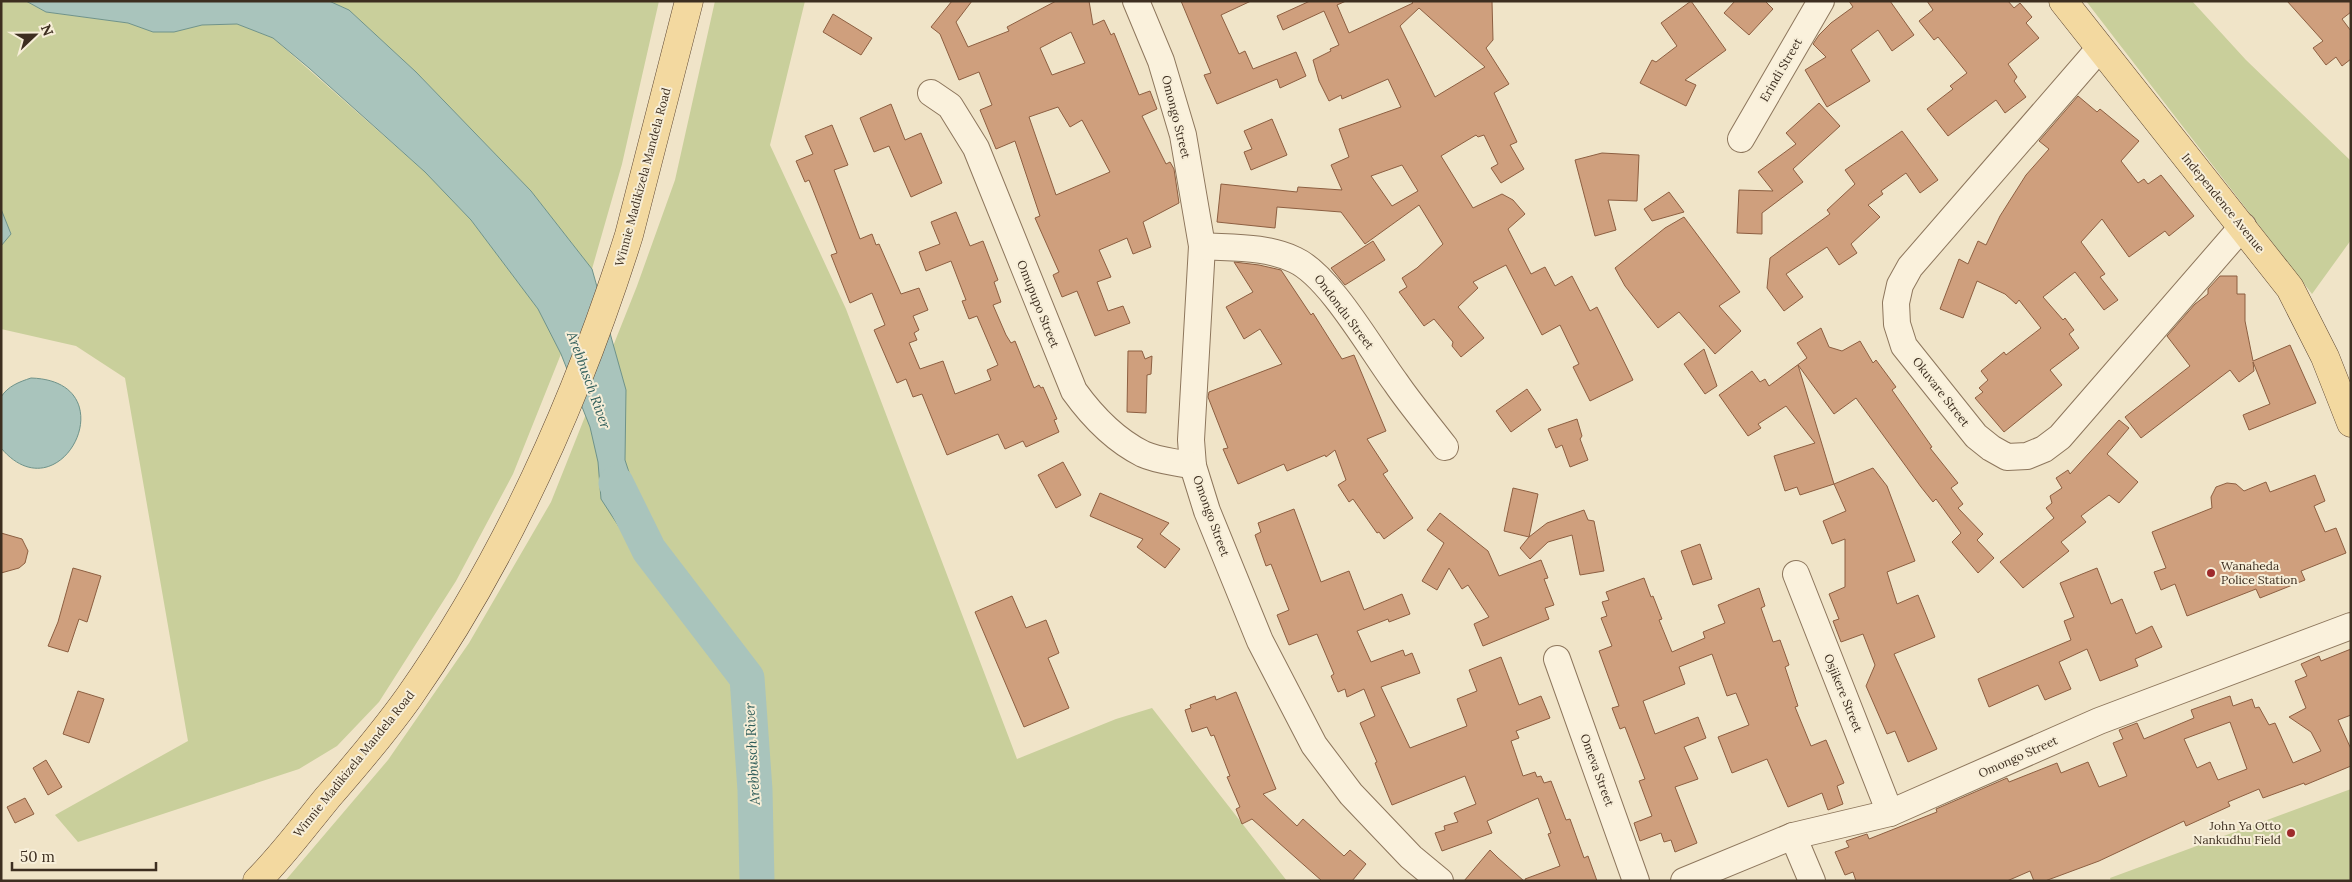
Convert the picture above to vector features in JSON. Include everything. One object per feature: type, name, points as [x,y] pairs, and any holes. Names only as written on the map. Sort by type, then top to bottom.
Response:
[{"type":"main road","name":"Winnie Madikizela Mandela Road","points":[[257,881],[372,745],[408,698],[477,591],[537,476],[558,429],[618,269],[629,234],[688,1]]},
{"type":"main road","name":"Independence Avenue","points":[[2063,1],[2099,49],[2243,226],[2290,288],[2325,357],[2351,423]]},
{"type":"street","name":"Omongo Street","points":[[1136,1],[1162,61],[1181,126],[1202,246],[1191,440],[1193,466],[1208,511],[1260,641],[1314,745],[1351,794],[1411,857],[1440,881]]},
{"type":"street","name":"Erindi Street","points":[[1741,139],[1821,1]]},
{"type":"street","name":"Okuvare Street","points":[[2099,49],[1910,267],[1900,285],[1896,303],[1897,324],[1904,346],[1976,436],[1991,448],[2007,457],[2027,456],[2044,449],[2060,437],[2243,226]]},
{"type":"street","name":"Omupupo Street","points":[[932,93],[950,106],[976,148],[1074,391],[1092,414],[1109,430],[1145,455],[1193,466]]},
{"type":"street","name":"Ondondu Street","points":[[1202,246],[1268,250],[1296,260],[1314,272],[1361,331],[1396,384],[1445,447]]},
{"type":"street","name":"Osjikere Street","points":[[1796,574],[1890,813]]},
{"type":"street","name":"Omongo Street","points":[[1684,881],[1793,836],[1890,813],[2099,721],[2351,626]]},
{"type":"street","name":"Omeva Street","points":[[1557,659],[1636,881]]},
{"type":"street","points":[[1793,836],[1812,881]]},
{"type":"green space","points":[[1,1],[26,1],[46,12],[128,23],[153,32],[174,32],[202,25],[237,24],[273,38],[425,172],[471,220],[538,309],[561,354],[513,474],[456,581],[379,702],[337,746],[299,769],[78,842],[55,815],[188,741],[125,378],[76,346],[1,329],[1,246],[11,234],[1,209]]},
{"type":"green space","points":[[329,1],[659,1],[622,164],[592,269],[531,191],[416,72],[349,10]]},
{"type":"green space","points":[[715,1],[805,1],[770,145],[846,309],[1017,759],[1116,719],[1152,708],[1287,881],[285,881],[388,760],[469,643],[551,502],[637,286],[675,180]]},
{"type":"green space","points":[[2086,1],[2192,1],[2246,60],[2351,161],[2351,240],[2312,294]]},
{"type":"green space","name":"John Ya Otto Nankudhu Field","points":[[2351,789],[2351,881],[2111,881],[2110,878]]},
{"type":"water","points":[[26,1],[329,1],[349,10],[416,72],[531,191],[592,269],[626,390],[625,460],[645,521],[625,536],[601,499],[598,462],[590,427],[561,354],[538,309],[471,220],[425,172],[309,68],[273,38],[237,24],[202,25],[174,32],[153,32],[128,23],[46,12]]},
{"type":"water","points":[[1,209],[11,234],[1,246]]},
{"type":"water","points":[[31,378],[61,385],[77,400],[81,420],[76,441],[63,458],[45,467],[24,466],[1,448],[1,397],[10,387]]},
{"type":"building","points":[[952,1],[972,1],[956,22],[968,47],[1009,31],[1007,27],[1056,1],[1089,1],[1093,25],[1104,20],[1111,35],[1114,33],[1139,95],[1150,91],[1157,109],[1142,116],[1166,164],[1170,162],[1174,169],[1179,203],[1143,222],[1151,247],[1133,254],[1127,238],[1099,250],[1111,277],[1097,282],[1108,311],[1123,306],[1130,323],[1095,336],[1077,291],[1062,297],[1053,275],[1059,272],[1035,218],[1040,216],[1015,141],[996,149],[980,110],[992,105],[979,72],[959,80],[940,34],[931,27]],"holes":[[[1071,32],[1085,63],[1052,75],[1040,48]],[[1058,107],[1070,127],[1082,120],[1110,172],[1056,195],[1029,117]]]},
{"type":"building","points":[[1181,1],[1251,1],[1221,15],[1239,54],[1245,51],[1253,69],[1296,52],[1306,76],[1280,88],[1277,79],[1217,104],[1204,75],[1211,73]]},
{"type":"building","points":[[1310,1],[1346,1],[1337,5],[1349,33],[1413,3],[1411,1],[1492,1],[1493,40],[1486,48],[1509,84],[1494,93],[1517,142],[1510,145],[1524,169],[1501,183],[1491,168],[1498,164],[1484,135],[1478,137],[1476,135],[1441,156],[1473,208],[1502,194],[1513,200],[1525,214],[1508,229],[1531,274],[1545,267],[1555,286],[1572,276],[1590,311],[1597,307],[1633,380],[1590,401],[1573,367],[1579,364],[1560,325],[1542,335],[1506,265],[1473,282],[1478,288],[1458,307],[1484,338],[1461,357],[1452,346],[1453,342],[1434,319],[1424,326],[1399,292],[1407,287],[1402,278],[1417,268],[1443,244],[1419,205],[1365,244],[1341,212],[1277,207],[1275,228],[1217,222],[1221,184],[1297,192],[1298,187],[1342,190],[1331,165],[1349,157],[1339,129],[1401,107],[1388,79],[1342,99],[1341,95],[1329,101],[1319,81],[1313,60],[1339,45],[1324,11],[1283,30],[1277,16]],"holes":[[[1419,8],[1485,67],[1435,97],[1400,26]],[[1402,165],[1418,191],[1392,206],[1371,176]]]},
{"type":"building","points":[[1691,1],[1726,50],[1685,80],[1696,85],[1686,106],[1640,83],[1652,60],[1656,62],[1677,46],[1661,23]]},
{"type":"building","points":[[1735,1],[1765,1],[1773,9],[1749,35],[1724,13]]},
{"type":"building","points":[[1849,1],[1890,1],[1914,35],[1892,51],[1878,30],[1851,50],[1870,81],[1827,107],[1805,70],[1826,57],[1813,44],[1831,23],[1853,7]]},
{"type":"building","points":[[1927,1],[2008,1],[2014,8],[2020,3],[2032,17],[2026,23],[2039,38],[2008,64],[2017,77],[2014,81],[2026,97],[2005,113],[1996,100],[1948,136],[1927,109],[1953,89],[1950,86],[1967,73],[1938,37],[1934,40],[1919,21],[1933,10]]},
{"type":"building","points":[[2287,1],[2351,1],[2351,12],[2342,19],[2351,31],[2351,59],[2342,66],[2336,57],[2326,65],[2313,48],[2323,41]]},
{"type":"building","points":[[833,14],[872,38],[861,55],[823,32]]},
{"type":"building","points":[[2078,96],[2097,112],[2100,109],[2139,141],[2121,161],[2138,183],[2144,179],[2148,184],[2161,175],[2194,216],[2169,236],[2165,231],[2129,257],[2102,219],[2081,242],[2105,274],[2100,277],[2118,300],[2104,310],[2075,272],[2043,297],[2063,320],[2065,318],[2074,330],[2069,334],[2079,348],[2050,370],[2062,385],[2004,432],[1975,398],[1983,392],[1979,388],[1988,380],[1981,371],[2004,352],[2006,355],[2041,328],[2019,300],[2016,304],[2005,294],[1977,281],[1963,318],[1940,309],[1959,259],[1968,264],[1978,241],[1986,245],[2000,216],[2026,175],[2049,149],[2039,141]]},
{"type":"building","points":[[1819,103],[1840,126],[1793,169],[1803,182],[1762,213],[1762,234],[1737,233],[1739,190],[1773,191],[1758,172],[1796,144],[1786,133]]},
{"type":"building","points":[[891,104],[905,140],[921,133],[942,183],[911,197],[889,146],[874,152],[860,118]]},
{"type":"building","points":[[1272,119],[1287,155],[1251,170],[1244,152],[1252,149],[1244,131]]},
{"type":"building","points":[[832,125],[848,165],[834,170],[860,239],[872,234],[876,245],[879,244],[901,294],[919,288],[928,310],[913,316],[919,330],[914,333],[917,340],[909,343],[920,369],[943,361],[955,394],[991,380],[987,370],[998,365],[977,316],[969,319],[962,301],[966,300],[951,261],[926,271],[919,252],[940,244],[931,222],[956,212],[970,246],[983,241],[998,280],[994,282],[1001,302],[993,305],[1006,335],[1011,343],[1015,341],[1034,388],[1039,385],[1041,388],[1043,387],[1057,419],[1054,420],[1059,432],[1026,447],[1023,441],[1005,449],[998,434],[947,455],[922,394],[913,397],[906,379],[897,383],[874,330],[885,325],[872,293],[850,303],[831,255],[837,253],[820,208],[809,180],[805,182],[796,161],[813,154],[805,136]]},
{"type":"building","points":[[1902,131],[1938,180],[1920,193],[1906,173],[1881,191],[1883,194],[1868,205],[1880,217],[1851,244],[1857,253],[1839,265],[1827,247],[1786,274],[1803,297],[1784,311],[1767,288],[1770,258],[1830,214],[1827,210],[1855,184],[1845,170]]},
{"type":"building","points":[[1602,153],[1639,155],[1637,201],[1608,200],[1616,230],[1595,236],[1575,160]]},
{"type":"building","points":[[1669,192],[1684,212],[1652,221],[1644,209]]},
{"type":"building","points":[[1684,217],[1740,292],[1719,306],[1741,331],[1715,354],[1679,312],[1658,328],[1625,286],[1615,268],[1665,228]]},
{"type":"building","points":[[1373,241],[1385,260],[1345,285],[1331,268]]},
{"type":"building","points":[[1234,262],[1281,270],[1311,315],[1313,313],[1342,359],[1354,355],[1386,431],[1367,439],[1388,471],[1383,474],[1413,518],[1384,539],[1379,532],[1377,533],[1353,499],[1349,502],[1338,485],[1346,480],[1335,450],[1326,457],[1325,455],[1287,471],[1284,464],[1238,484],[1223,449],[1228,448],[1208,397],[1209,392],[1282,364],[1260,329],[1244,339],[1226,307],[1253,292]]},
{"type":"building","points":[[2220,276],[2237,276],[2237,294],[2245,294],[2245,321],[2253,361],[2290,345],[2316,403],[2249,430],[2243,415],[2270,404],[2253,362],[2254,371],[2239,382],[2230,370],[2141,438],[2125,417],[2190,366],[2167,336],[2195,304],[2208,294],[2208,289]]},
{"type":"building","points":[[1821,328],[1829,347],[1842,351],[1860,341],[1873,363],[1876,360],[1896,387],[1892,390],[1932,447],[1930,448],[1958,483],[1951,488],[1963,504],[1958,508],[1983,534],[1977,540],[1994,558],[1978,573],[1952,542],[1961,533],[1936,499],[1933,502],[1921,487],[1856,398],[1834,414],[1798,365],[1834,484],[1800,495],[1797,487],[1785,491],[1774,456],[1815,443],[1786,406],[1758,424],[1761,428],[1748,436],[1719,395],[1752,371],[1760,382],[1765,379],[1769,386],[1807,358],[1797,343]]},
{"type":"building","points":[[1704,349],[1717,386],[1705,394],[1684,364]]},
{"type":"building","points":[[1128,351],[1142,351],[1145,359],[1152,356],[1151,374],[1147,375],[1146,413],[1127,412]]},
{"type":"building","points":[[1527,389],[1541,410],[1511,432],[1496,411]]},
{"type":"building","points":[[1577,419],[1582,436],[1580,439],[1588,460],[1570,467],[1562,445],[1556,448],[1548,429]]},
{"type":"building","points":[[2119,420],[2129,428],[2107,454],[2138,482],[2119,503],[2109,495],[2081,516],[2086,522],[2061,542],[2069,551],[2023,588],[2000,562],[2054,518],[2046,508],[2052,503],[2050,496],[2062,488],[2056,478],[2068,470],[2070,474]]},
{"type":"building","points":[[1063,462],[1081,495],[1056,508],[1038,475]]},
{"type":"building","points":[[1873,468],[1887,486],[1915,561],[1887,572],[1897,604],[1918,595],[1935,637],[1894,654],[1937,749],[1908,762],[1895,731],[1887,734],[1866,686],[1875,665],[1863,634],[1841,642],[1833,621],[1839,619],[1829,594],[1845,587],[1845,539],[1832,544],[1823,521],[1846,511],[1834,484]]},
{"type":"building","points":[[2315,475],[2325,501],[2314,506],[2325,532],[2336,528],[2346,553],[2301,571],[2305,580],[2260,598],[2256,589],[2187,616],[2175,584],[2161,590],[2154,572],[2166,568],[2152,532],[2212,508],[2211,497],[2216,487],[2227,483],[2236,484],[2244,491],[2266,482],[2270,492]]},
{"type":"building","points":[[1513,488],[1538,494],[1529,537],[1504,531]]},
{"type":"building","points":[[1100,493],[1169,523],[1160,534],[1180,549],[1165,568],[1137,547],[1143,539],[1090,516]]},
{"type":"building","points":[[1294,509],[1321,582],[1349,571],[1364,610],[1402,594],[1410,614],[1389,622],[1388,619],[1357,631],[1371,662],[1403,650],[1405,656],[1412,653],[1420,673],[1381,687],[1410,748],[1467,726],[1457,699],[1477,691],[1469,670],[1501,657],[1519,705],[1541,696],[1550,718],[1516,731],[1519,738],[1511,741],[1523,776],[1535,772],[1537,777],[1541,776],[1544,783],[1551,781],[1566,820],[1570,819],[1584,858],[1588,856],[1597,881],[1526,881],[1525,879],[1560,866],[1548,834],[1551,833],[1538,798],[1487,821],[1492,833],[1442,851],[1435,833],[1445,830],[1444,826],[1458,822],[1454,813],[1476,804],[1465,776],[1392,805],[1375,763],[1377,762],[1360,723],[1375,716],[1364,689],[1347,697],[1345,689],[1338,692],[1331,676],[1334,674],[1317,634],[1289,645],[1277,615],[1289,610],[1271,564],[1266,566],[1255,535],[1261,532],[1258,523]]},
{"type":"building","points":[[1584,510],[1588,520],[1594,521],[1604,571],[1580,575],[1572,535],[1548,542],[1530,559],[1520,548],[1529,537],[1547,523]]},
{"type":"building","points":[[1440,513],[1488,551],[1499,576],[1541,560],[1548,578],[1544,579],[1554,605],[1545,608],[1549,619],[1483,646],[1474,624],[1489,617],[1468,585],[1462,589],[1449,568],[1437,590],[1422,581],[1444,543],[1427,530]]},
{"type":"building","points":[[1,533],[22,539],[28,551],[25,563],[19,568],[1,573]]},
{"type":"building","points":[[1700,544],[1712,579],[1693,585],[1681,551]]},
{"type":"building","points":[[73,568],[101,576],[87,622],[79,619],[68,652],[48,646],[58,622]]},
{"type":"building","points":[[2097,568],[2111,604],[2122,599],[2136,634],[2152,626],[2162,647],[2135,659],[2138,666],[2100,681],[2087,649],[2059,662],[2071,689],[2045,700],[2038,685],[1989,707],[1978,679],[2071,640],[2064,621],[2074,617],[2060,583]]},
{"type":"building","points":[[1644,578],[1662,619],[1659,620],[1672,652],[1705,638],[1703,632],[1725,623],[1718,605],[1759,588],[1765,606],[1761,608],[1773,642],[1780,640],[1789,665],[1785,667],[1798,706],[1795,707],[1811,746],[1826,740],[1844,783],[1837,786],[1843,804],[1828,810],[1822,793],[1788,807],[1767,759],[1732,773],[1718,737],[1749,725],[1736,693],[1727,696],[1712,654],[1679,667],[1685,684],[1643,701],[1655,734],[1698,717],[1706,738],[1684,747],[1698,779],[1675,787],[1697,843],[1675,852],[1671,840],[1664,842],[1661,833],[1640,841],[1634,823],[1652,816],[1639,781],[1645,779],[1625,727],[1620,729],[1612,708],[1619,706],[1599,651],[1612,646],[1601,618],[1607,616],[1602,602],[1609,600],[1606,592]]},
{"type":"building","points":[[1012,596],[1026,628],[1046,620],[1059,653],[1048,658],[1069,708],[1024,727],[975,612]]},
{"type":"building","points":[[2351,649],[2351,715],[2338,720],[2351,749],[2351,766],[2305,785],[2304,783],[2263,798],[2259,789],[2228,802],[2230,806],[2186,826],[2184,821],[2099,861],[2045,881],[2034,881],[2030,871],[2007,881],[1856,881],[1853,872],[1845,875],[1835,852],[1849,847],[1846,841],[1867,834],[1869,839],[1937,812],[1936,809],[2007,778],[2009,782],[2057,763],[2061,773],[2088,762],[2099,787],[2127,776],[2113,743],[2123,739],[2119,730],[2137,723],[2144,739],[2194,718],[2191,710],[2230,696],[2233,706],[2252,699],[2255,708],[2259,707],[2269,725],[2275,723],[2293,763],[2321,751],[2311,732],[2289,717],[2306,708],[2295,681],[2307,676],[2301,664],[2319,656],[2321,661]],"holes":[[[2230,722],[2247,769],[2218,780],[2210,762],[2197,768],[2184,739]]]},
{"type":"building","points":[[78,691],[104,699],[89,743],[63,734]]},
{"type":"building","points":[[1236,692],[1276,789],[1263,794],[1297,826],[1303,819],[1344,856],[1350,850],[1366,864],[1352,881],[1322,881],[1252,819],[1242,824],[1236,809],[1240,807],[1227,777],[1230,776],[1214,735],[1211,736],[1207,727],[1192,732],[1185,710],[1191,708],[1190,705],[1215,696],[1216,700]]},
{"type":"building","points":[[46,760],[62,787],[48,795],[33,768]]},
{"type":"building","points":[[25,798],[34,814],[15,823],[7,807]]},
{"type":"building","points":[[1490,850],[1498,858],[1524,881],[1464,881]]},
{"type":"waterway","name":"Arebbusch River","points":[[616,483],[649,550],[747,678],[755,790],[757,881]]},
{"type":"place","name":"Wanaheda Police Station","points":[[2211,573]]},
{"type":"place","name":"John Ya Otto Nankudhu Field","points":[[2291,833]]}]
